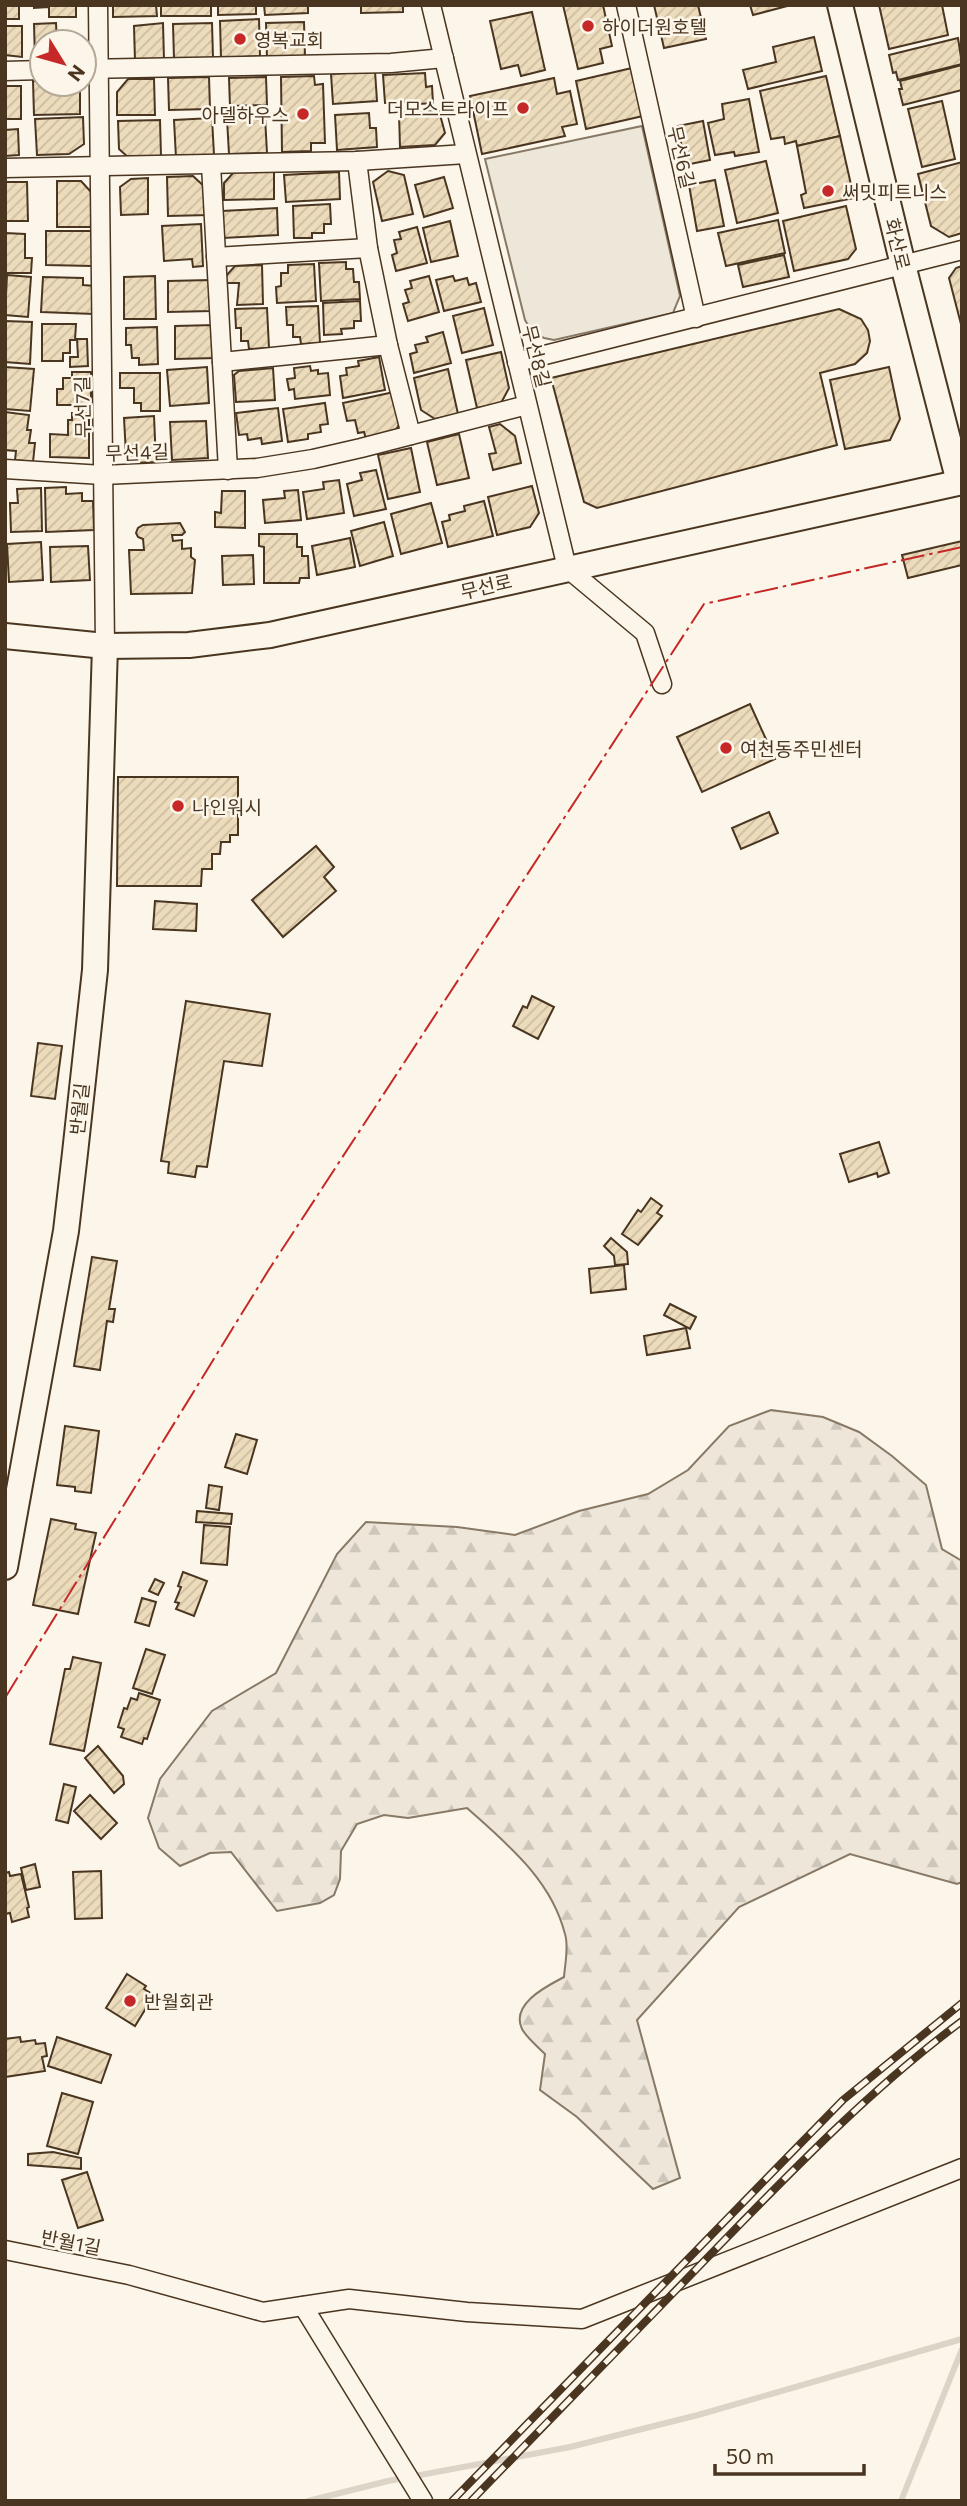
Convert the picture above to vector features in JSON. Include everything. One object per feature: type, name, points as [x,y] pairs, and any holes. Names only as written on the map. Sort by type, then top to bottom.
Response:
[{"type":"street","name":"무선7길","points":[[95,28],[98,5]]},
{"type":"street","name":"무선8길","points":[[431,5],[567,568]]},
{"type":"street","name":"무선6길","points":[[626,5],[696,318]]},
{"type":"street","name":"화산로","points":[[840,5],[903,265],[961,482]]},
{"type":"street","points":[[98,69],[391,63],[444,58]]},
{"type":"street","points":[[5,71],[28,70]]},
{"type":"street","name":"무선7길","points":[[93,98],[99,167],[106,646]]},
{"type":"street","points":[[5,168],[357,161],[467,154]]},
{"type":"street","points":[[357,161],[368,248],[388,345],[411,435]]},
{"type":"street","points":[[212,165],[228,470]]},
{"type":"street","points":[[216,257],[368,248]]},
{"type":"street","points":[[517,362],[962,250]]},
{"type":"street","points":[[222,362],[388,345]]},
{"type":"street","name":"무선4길","points":[[5,469],[103,475],[228,470],[313,459],[527,405]]},
{"type":"street","name":"무선로","points":[[5,636],[106,646],[189,645],[270,635],[961,482]]},
{"type":"street","points":[[567,568],[645,633],[662,684]]},
{"type":"street","name":"반월길","points":[[5,1567],[66,1231],[76,1140],[94,970],[106,646]]},
{"type":"street","name":"반월1길","points":[[5,2250],[129,2274],[263,2312],[349,2299],[467,2312],[582,2319],[962,2168]]},
{"type":"street","points":[[303,2306],[419,2496]]},
{"type":"green space","points":[[771,1410],[823,1417],[859,1432],[892,1456],[926,1485],[942,1549],[962,1561],[962,1882],[957,1884],[850,1854],[739,1907],[637,2020],[680,2178],[653,2189],[577,2117],[540,2090],[545,2054],[522,2029],[521,2012],[532,1997],[564,1977],[567,1949],[565,1934],[558,1914],[538,1879],[512,1849],[467,1808],[408,1818],[384,1815],[357,1824],[341,1851],[340,1879],[334,1895],[320,1903],[277,1911],[231,1852],[210,1853],[180,1866],[159,1848],[148,1818],[160,1779],[212,1711],[276,1673],[337,1554],[366,1522],[457,1527],[515,1535],[579,1511],[648,1494],[688,1470],[729,1426]]},
{"type":"shaded area","points":[[642,126],[680,296],[673,313],[554,340],[533,333],[525,320],[485,159]]},
{"type":"building","points":[[5,5],[19,5],[19,19],[5,19]]},
{"type":"building","points":[[34,5],[76,5],[76,17],[49,17],[49,7],[34,8]]},
{"type":"building","points":[[113,5],[156,5],[157,16],[113,17]]},
{"type":"building","points":[[161,5],[211,5],[211,16],[161,16]]},
{"type":"building","points":[[218,5],[256,5],[256,14],[218,15]]},
{"type":"building","points":[[264,5],[308,5],[308,13],[265,15]]},
{"type":"building","points":[[361,5],[403,5],[403,12],[361,13]]},
{"type":"building","name":"하이더원호텔","points":[[563,5],[603,5],[612,46],[600,49],[603,63],[578,69]]},
{"type":"building","points":[[654,5],[698,5],[706,39],[664,48]]},
{"type":"building","points":[[750,5],[791,5],[753,15]]},
{"type":"building","points":[[879,5],[942,5],[948,35],[889,49]]},
{"type":"building","points":[[532,12],[545,70],[521,76],[518,65],[501,69],[490,21]]},
{"type":"building","name":"영복교회","points":[[259,19],[260,56],[221,58],[220,21]]},
{"type":"building","points":[[304,22],[305,57],[267,58],[266,23]]},
{"type":"building","points":[[56,23],[56,28],[34,28],[34,24]]},
{"type":"building","points":[[163,23],[164,60],[135,61],[134,26]]},
{"type":"building","points":[[212,23],[213,58],[174,59],[173,24]]},
{"type":"building","points":[[5,26],[22,26],[22,57],[5,55]]},
{"type":"building","points":[[814,37],[822,71],[748,89],[743,70],[776,62],[773,47]]},
{"type":"building","points":[[958,38],[962,64],[898,80],[896,72],[893,73],[889,55]]},
{"type":"building","points":[[962,65],[962,90],[903,105],[900,81]]},
{"type":"building","points":[[632,68],[643,116],[586,129],[576,81]]},
{"type":"building","points":[[375,71],[377,101],[333,104],[331,74]]},
{"type":"building","points":[[425,73],[426,87],[432,86],[433,103],[385,103],[383,75]]},
{"type":"building","name":"아델하우스","points":[[314,76],[315,85],[323,84],[325,143],[311,143],[311,151],[282,152],[281,77]]},
{"type":"building","points":[[826,76],[840,136],[797,146],[796,141],[785,144],[784,137],[771,139],[760,91]]},
{"type":"building","points":[[209,77],[210,109],[169,110],[168,78]]},
{"type":"building","points":[[266,77],[267,105],[230,106],[229,78]]},
{"type":"building","name":"더모스트라이프","points":[[554,78],[557,94],[570,91],[577,124],[562,127],[565,136],[482,154],[470,96]]},
{"type":"building","points":[[128,79],[154,79],[155,115],[117,115],[117,92]]},
{"type":"building","points":[[5,86],[21,86],[21,119],[5,119]]},
{"type":"building","points":[[34,98],[80,98],[80,114],[34,115]]},
{"type":"building","points":[[749,99],[759,152],[735,156],[734,152],[715,155],[708,123],[724,119],[722,104]]},
{"type":"building","points":[[942,101],[955,159],[922,167],[908,109]]},
{"type":"building","points":[[439,111],[445,133],[435,145],[400,147],[399,113]]},
{"type":"building","points":[[369,113],[370,128],[376,128],[377,147],[337,150],[335,115]]},
{"type":"building","points":[[83,117],[84,144],[69,154],[37,155],[35,119]]},
{"type":"building","points":[[265,117],[267,153],[229,154],[227,119]]},
{"type":"building","points":[[212,118],[214,155],[176,158],[174,120]]},
{"type":"building","points":[[160,120],[161,156],[129,158],[119,149],[118,121]]},
{"type":"building","points":[[703,121],[710,160],[685,165],[678,126]]},
{"type":"building","points":[[18,129],[19,155],[5,156],[5,130]]},
{"type":"building","points":[[840,136],[854,198],[804,208],[801,195],[806,193],[797,146]]},
{"type":"building","points":[[766,161],[778,213],[737,223],[725,170]]},
{"type":"building","points":[[962,162],[962,233],[949,237],[931,226],[918,174]]},
{"type":"building","points":[[274,170],[274,199],[224,200],[224,183],[235,171]]},
{"type":"building","points":[[388,171],[404,175],[413,214],[382,221],[373,182]]},
{"type":"building","points":[[339,172],[340,199],[286,202],[284,175]]},
{"type":"building","points":[[193,176],[208,190],[209,215],[168,216],[167,177]]},
{"type":"building","points":[[444,177],[453,208],[424,217],[415,185]]},
{"type":"building","points":[[148,178],[148,214],[121,215],[120,187],[131,179]]},
{"type":"building","points":[[715,180],[724,226],[697,231],[689,185]]},
{"type":"building","points":[[57,181],[81,181],[91,192],[91,227],[57,227]]},
{"type":"building","points":[[5,182],[27,182],[28,221],[5,221]]},
{"type":"building","points":[[330,204],[331,224],[324,224],[324,233],[312,233],[312,238],[294,238],[293,206]]},
{"type":"building","points":[[846,206],[856,249],[848,259],[794,271],[783,221]]},
{"type":"building","points":[[277,208],[278,235],[223,238],[222,211]]},
{"type":"building","points":[[778,220],[785,253],[726,266],[718,233]]},
{"type":"building","points":[[450,221],[458,256],[431,262],[423,228]]},
{"type":"building","points":[[201,224],[203,266],[193,267],[192,259],[164,261],[162,226]]},
{"type":"building","points":[[417,227],[427,263],[396,271],[392,255],[397,253],[394,240],[401,239],[399,232]]},
{"type":"building","points":[[46,231],[92,231],[92,266],[46,265]]},
{"type":"building","points":[[5,233],[25,234],[25,258],[32,258],[31,273],[5,273]]},
{"type":"building","points":[[784,255],[789,277],[743,287],[738,265]]},
{"type":"building","points":[[346,262],[346,269],[353,269],[354,282],[359,282],[360,299],[321,301],[319,263]]},
{"type":"building","points":[[314,264],[316,301],[277,303],[276,287],[281,286],[281,273],[288,273],[288,265]]},
{"type":"building","points":[[262,265],[263,304],[237,305],[239,283],[226,283],[225,277],[235,266]]},
{"type":"building","points":[[962,266],[962,328],[949,278],[956,268]]},
{"type":"building","points":[[7,275],[31,277],[28,317],[5,315]]},
{"type":"building","points":[[155,276],[156,319],[124,319],[124,277]]},
{"type":"building","points":[[429,276],[439,312],[408,321],[403,304],[409,302],[405,290],[412,288],[410,281]]},
{"type":"building","points":[[453,276],[455,281],[467,278],[469,285],[476,283],[481,302],[444,311],[436,280]]},
{"type":"building","points":[[43,277],[83,278],[83,285],[95,286],[94,314],[41,312]]},
{"type":"building","points":[[210,280],[211,311],[168,312],[168,281]]},
{"type":"building","points":[[360,301],[361,321],[354,321],[354,328],[341,329],[342,334],[324,335],[323,303]]},
{"type":"building","points":[[318,306],[320,343],[301,344],[300,337],[293,337],[293,325],[287,325],[286,307]]},
{"type":"building","points":[[267,308],[269,348],[249,349],[248,341],[241,341],[241,328],[236,328],[235,309]]},
{"type":"building","points":[[484,308],[493,345],[462,353],[453,316]]},
{"type":"building","points":[[839,309],[861,319],[868,330],[870,341],[867,353],[855,364],[820,373],[837,445],[597,508],[584,502],[551,378]]},
{"type":"building","points":[[5,321],[32,322],[30,364],[5,362]]},
{"type":"building","points":[[42,324],[76,324],[75,340],[70,340],[70,353],[63,353],[63,361],[42,361]]},
{"type":"building","points":[[215,325],[216,358],[175,359],[175,326]]},
{"type":"building","points":[[157,327],[158,364],[139,365],[139,358],[132,358],[131,345],[126,345],[126,328]]},
{"type":"building","points":[[443,332],[451,363],[414,373],[410,354],[417,352],[415,345],[428,342],[426,337]]},
{"type":"building","points":[[77,339],[87,339],[88,366],[70,367],[70,357],[78,357]]},
{"type":"building","points":[[501,352],[509,388],[501,403],[477,408],[466,360]]},
{"type":"building","points":[[379,357],[385,390],[343,398],[340,376],[347,375],[346,368],[359,366],[358,361]]},
{"type":"building","points":[[310,366],[311,371],[318,370],[318,374],[328,373],[330,395],[295,399],[294,389],[289,390],[287,379],[295,378],[294,368]]},
{"type":"building","points":[[5,367],[34,369],[30,411],[5,409]]},
{"type":"building","points":[[207,367],[209,403],[170,406],[167,370]]},
{"type":"building","points":[[889,367],[900,419],[890,440],[845,449],[830,380]]},
{"type":"building","points":[[273,368],[275,400],[236,402],[234,375],[239,371]]},
{"type":"building","points":[[448,369],[458,414],[435,419],[421,410],[414,378]]},
{"type":"building","points":[[72,372],[91,372],[91,405],[57,405],[57,389],[63,389],[63,378],[72,378]]},
{"type":"building","points":[[120,373],[160,373],[160,411],[141,411],[141,403],[134,403],[134,388],[120,388]]},
{"type":"building","points":[[394,392],[400,423],[394,433],[366,439],[364,432],[358,433],[355,420],[347,421],[343,403]]},
{"type":"building","points":[[325,403],[328,424],[320,425],[321,432],[308,434],[308,439],[288,442],[283,409]]},
{"type":"building","points":[[278,408],[282,441],[262,444],[261,438],[248,440],[247,434],[239,435],[236,413]]},
{"type":"building","points":[[5,412],[29,415],[29,443],[35,443],[33,462],[15,460],[16,451],[5,450]]},
{"type":"building","points":[[72,413],[89,413],[89,458],[50,457],[50,434],[68,435],[68,420],[72,420]]},
{"type":"building","points":[[154,416],[156,462],[131,463],[126,455],[124,418]]},
{"type":"building","points":[[206,421],[208,458],[172,460],[170,422]]},
{"type":"building","points":[[500,424],[515,436],[521,463],[493,470],[489,454],[496,453],[489,427]]},
{"type":"building","points":[[459,434],[469,478],[437,485],[427,442]]},
{"type":"building","points":[[411,448],[420,492],[388,499],[378,455]]},
{"type":"building","points":[[376,470],[386,509],[354,516],[347,484],[362,480],[360,473]]},
{"type":"building","points":[[339,480],[344,513],[307,519],[303,492],[324,489],[323,482]]},
{"type":"building","points":[[532,486],[539,513],[530,527],[497,535],[488,497]]},
{"type":"building","points":[[66,487],[66,494],[82,493],[82,501],[93,501],[94,530],[46,532],[45,488]]},
{"type":"building","points":[[41,488],[42,531],[11,532],[10,503],[18,503],[17,489]]},
{"type":"building","points":[[298,490],[301,520],[265,523],[263,500],[285,498],[284,491]]},
{"type":"building","points":[[222,491],[245,491],[245,528],[215,527],[215,512],[221,513]]},
{"type":"building","points":[[484,501],[493,536],[448,547],[442,522],[450,520],[449,515],[465,511],[464,506]]},
{"type":"building","points":[[431,503],[442,543],[401,554],[391,514]]},
{"type":"building","points":[[384,522],[393,556],[360,566],[351,531]]},
{"type":"building","points":[[180,523],[185,532],[182,535],[172,535],[173,541],[182,540],[182,549],[191,548],[191,557],[195,560],[192,593],[131,594],[129,550],[144,550],[143,539],[136,533],[138,528],[143,525]]},
{"type":"building","points":[[259,534],[297,534],[297,547],[302,547],[302,556],[308,556],[309,578],[300,578],[299,583],[264,583],[264,547],[259,546]]},
{"type":"building","points":[[350,538],[355,567],[317,575],[312,546]]},
{"type":"building","points":[[962,541],[962,565],[908,578],[902,555]]},
{"type":"building","points":[[41,542],[43,580],[9,582],[7,544]]},
{"type":"building","points":[[88,546],[90,580],[51,582],[50,547]]},
{"type":"building","points":[[253,555],[254,584],[223,585],[222,556]]},
{"type":"building","name":"여천동주민센터","points":[[750,704],[775,759],[702,792],[677,737]]},
{"type":"building","name":"나인워시","points":[[118,777],[238,777],[238,835],[230,835],[230,842],[221,842],[220,854],[212,854],[212,869],[202,869],[201,886],[117,886]]},
{"type":"building","points":[[769,812],[778,833],[741,849],[732,828]]},
{"type":"building","points":[[316,846],[334,867],[324,877],[336,891],[283,937],[252,900]]},
{"type":"building","points":[[155,901],[197,904],[196,931],[153,929]]},
{"type":"building","points":[[532,996],[554,1007],[538,1039],[513,1026],[523,1006],[527,1008]]},
{"type":"building","points":[[186,1001],[270,1014],[262,1066],[224,1061],[207,1167],[197,1166],[195,1177],[168,1173],[169,1162],[161,1161]]},
{"type":"building","points":[[38,1043],[62,1046],[55,1099],[31,1096]]},
{"type":"building","points":[[879,1142],[889,1173],[878,1177],[877,1173],[849,1182],[840,1154]]},
{"type":"building","points":[[651,1198],[662,1206],[657,1213],[662,1216],[638,1245],[622,1234],[638,1210],[641,1212]]},
{"type":"building","points":[[611,1238],[627,1252],[628,1264],[615,1265],[614,1256],[604,1246]]},
{"type":"building","points":[[92,1257],[117,1261],[109,1309],[115,1309],[113,1322],[107,1321],[100,1370],[74,1366]]},
{"type":"building","points":[[624,1265],[626,1289],[591,1293],[589,1269]]},
{"type":"building","points":[[670,1304],[696,1317],[690,1329],[664,1315]]},
{"type":"building","points":[[686,1328],[690,1348],[647,1355],[644,1336]]},
{"type":"building","points":[[65,1426],[99,1431],[91,1493],[75,1491],[75,1487],[57,1485]]},
{"type":"building","points":[[236,1434],[257,1440],[247,1474],[225,1467]]},
{"type":"building","points":[[209,1485],[222,1487],[219,1510],[206,1508]]},
{"type":"building","points":[[197,1511],[232,1514],[231,1524],[196,1522]]},
{"type":"building","points":[[51,1519],[76,1524],[75,1529],[96,1533],[78,1614],[33,1605]]},
{"type":"building","points":[[204,1525],[230,1527],[227,1565],[201,1563]]},
{"type":"building","points":[[183,1572],[207,1581],[194,1616],[176,1609],[179,1603],[175,1602],[181,1587],[178,1586]]},
{"type":"building","points":[[155,1579],[164,1583],[158,1595],[149,1591]]},
{"type":"building","points":[[142,1598],[156,1602],[149,1626],[135,1622]]},
{"type":"building","points":[[146,1649],[165,1655],[152,1694],[133,1688]]},
{"type":"building","points":[[73,1657],[101,1663],[84,1751],[50,1744],[65,1669],[70,1669]]},
{"type":"building","points":[[139,1693],[160,1700],[147,1739],[144,1738],[142,1744],[121,1737],[124,1729],[118,1727],[124,1708],[127,1709],[131,1698],[137,1700]]},
{"type":"building","points":[[98,1746],[123,1776],[124,1784],[114,1793],[85,1758]]},
{"type":"building","points":[[64,1784],[76,1787],[68,1823],[56,1820]]},
{"type":"building","points":[[90,1795],[117,1823],[101,1839],[74,1811]]},
{"type":"building","points":[[35,1864],[40,1887],[26,1890],[21,1868]]},
{"type":"building","points":[[101,1871],[102,1918],[75,1919],[73,1872]]},
{"type":"building","points":[[9,1872],[10,1876],[21,1874],[29,1907],[29,1917],[12,1922],[10,1913],[5,1914],[5,1873]]},
{"type":"building","name":"반월회관","points":[[127,1974],[146,1986],[144,1989],[154,1995],[135,2026],[106,2008]]},
{"type":"building","points":[[20,2037],[21,2042],[35,2040],[36,2044],[45,2043],[47,2056],[42,2057],[45,2071],[5,2077],[5,2039]]},
{"type":"building","points":[[57,2037],[111,2055],[101,2083],[48,2066]]},
{"type":"building","points":[[62,2093],[93,2102],[78,2154],[47,2146]]},
{"type":"building","points":[[53,2152],[81,2158],[81,2169],[28,2165],[28,2154]]},
{"type":"building","points":[[87,2172],[103,2220],[78,2228],[62,2180]]},
{"type":"waterway","points":[[308,2501],[388,2481],[570,2447],[698,2415],[962,2339]]},
{"type":"waterway","points":[[901,2501],[962,2349]]},
{"type":"railway","points":[[452,2501],[843,2100],[962,2003]]},
{"type":"railway","points":[[471,2501],[800,2164],[894,2075],[962,2021]]},
{"type":"power","points":[[5,1698],[268,1271],[704,604],[962,547]]},
{"type":"place","name":"하이더원호텔","points":[[588,26]]},
{"type":"place","name":"영복교회","points":[[240,39]]},
{"type":"place","name":"더모스트라이프","points":[[523,108]]},
{"type":"place","name":"아델하우스","points":[[303,114]]},
{"type":"place","name":"써밋피트니스","points":[[828,191]]},
{"type":"place","name":"여천동주민센터","points":[[726,748]]},
{"type":"place","name":"나인워시","points":[[178,806]]},
{"type":"place","name":"반월회관","points":[[130,2001]]}]
